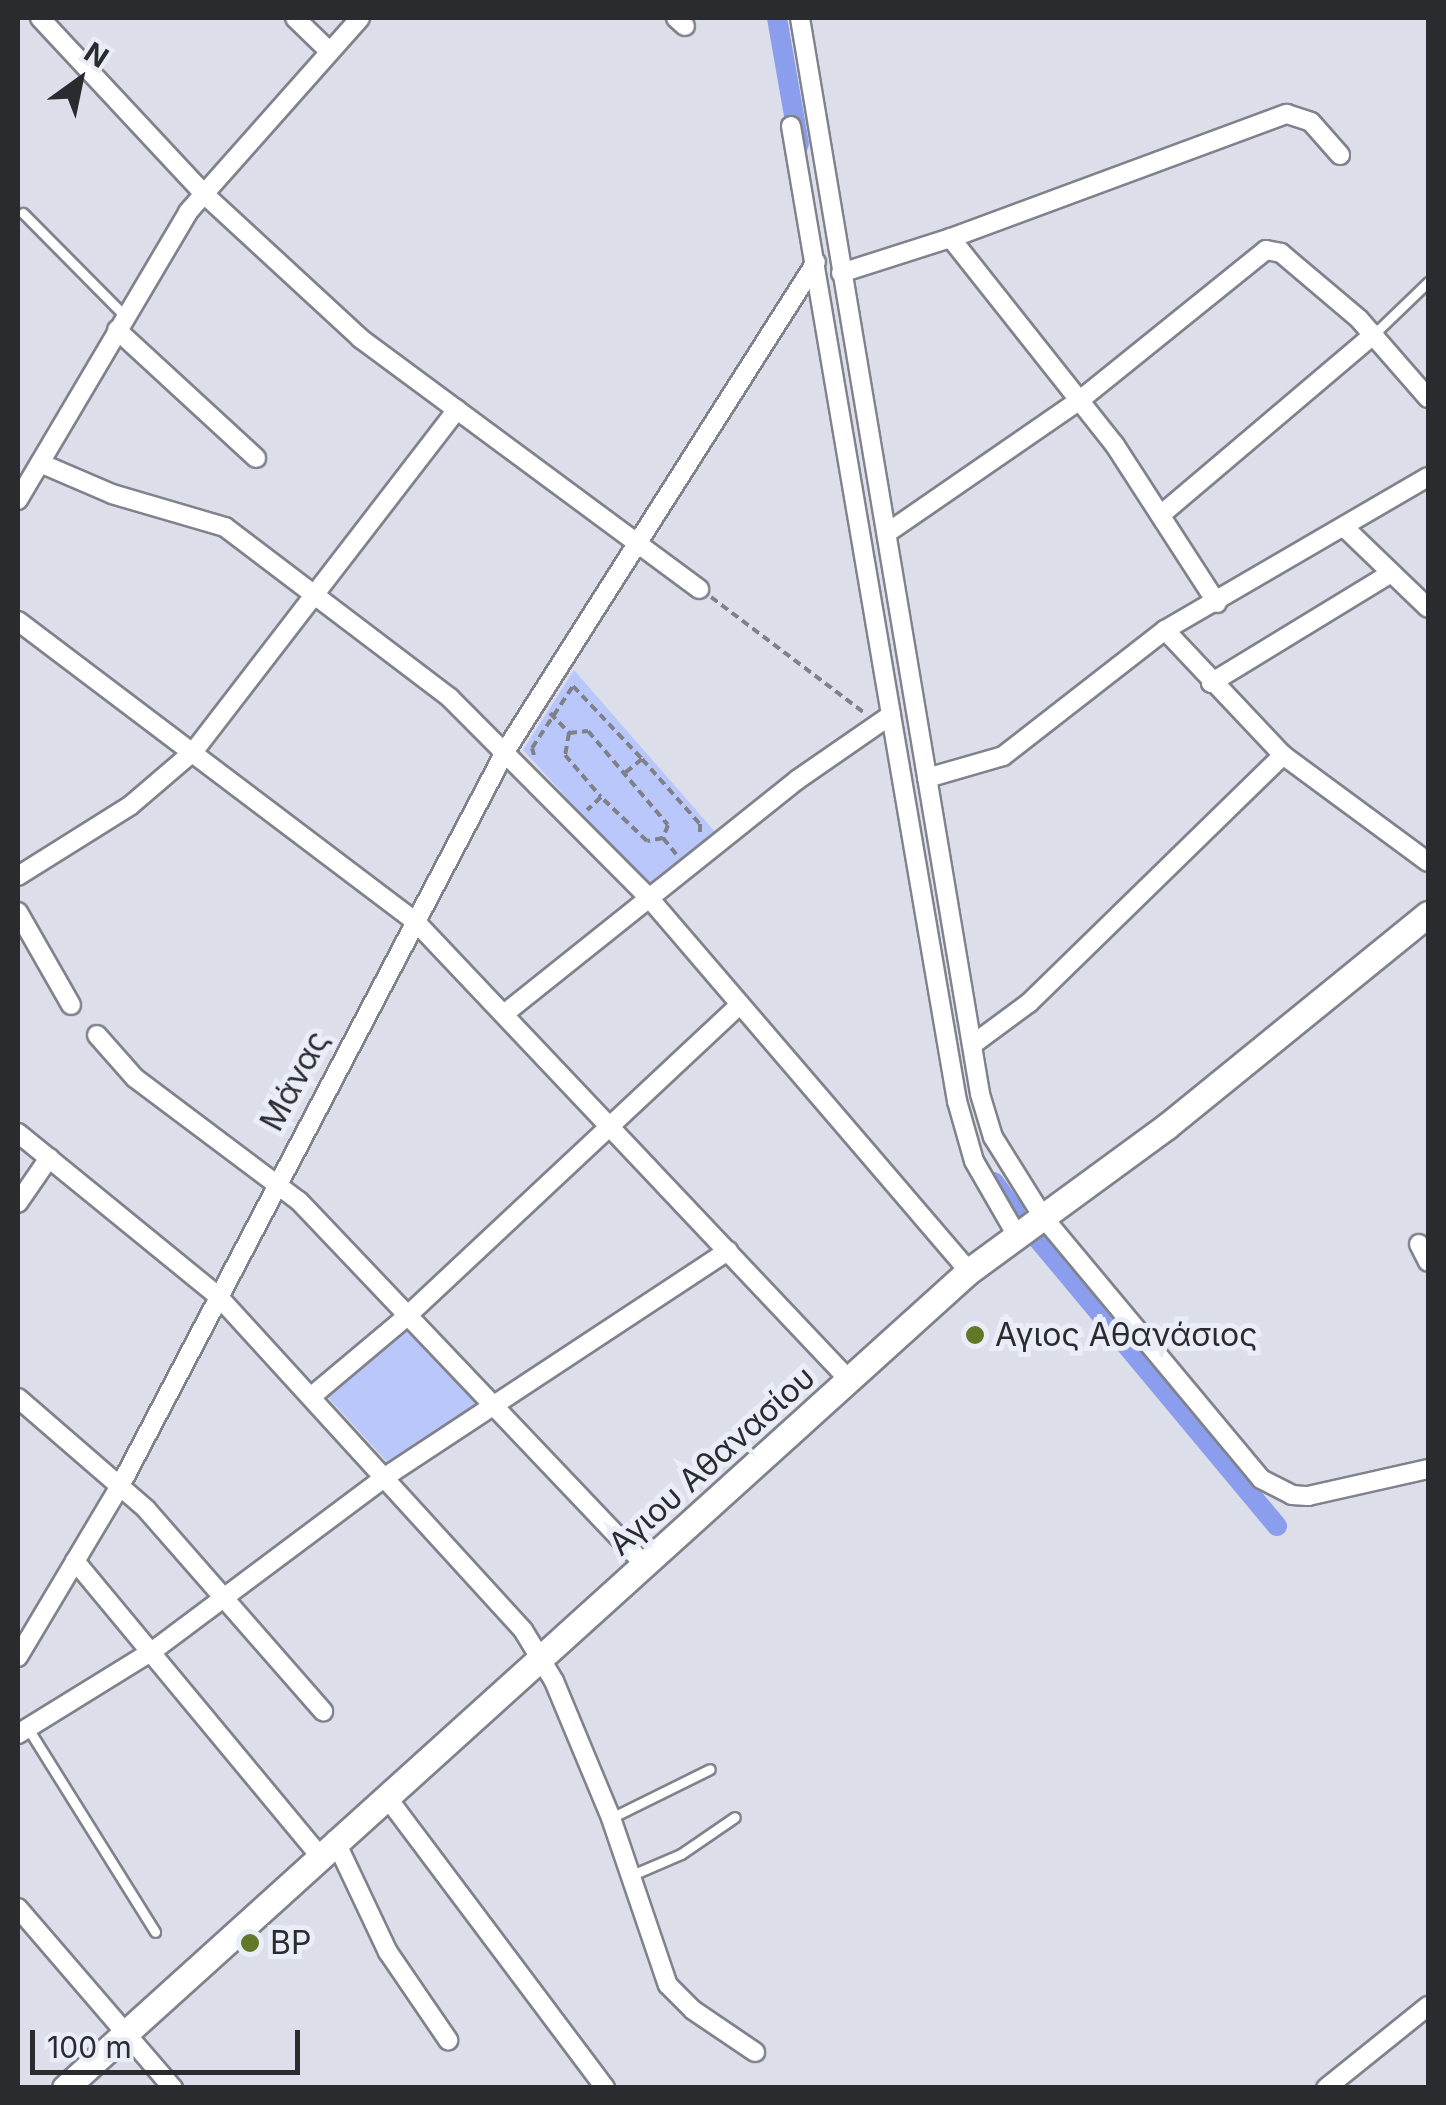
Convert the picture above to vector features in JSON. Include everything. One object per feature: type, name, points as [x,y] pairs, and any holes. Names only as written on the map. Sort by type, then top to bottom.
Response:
[{"type":"main road","name":"Αγιου Αθανασίου","points":[[67,2087],[124,2030],[970,1271],[1428,914]]},
{"type":"street","points":[[40,18],[203,192],[360,338],[698,589]]},
{"type":"street","points":[[295,18],[329,51]]},
{"type":"street","points":[[18,500],[203,192],[360,18]]},
{"type":"street","points":[[800,18],[972,1044],[994,1137],[1043,1216],[1248,1467],[1276,1489],[1308,1496],[1428,1469]]},
{"type":"street","points":[[842,273],[951,238],[1287,114],[1311,122],[1340,155]]},
{"type":"street","points":[[791,126],[816,262],[883,718],[957,1101],[974,1160],[1016,1234]]},
{"type":"street","points":[[951,238],[1163,512],[1217,603]]},
{"type":"street","points":[[886,533],[1080,400],[1266,250],[1280,253],[1374,334],[1428,398]]},
{"type":"street","name":"Μάνας","points":[[18,1657],[25,1629],[74,1561],[121,1484],[276,1181],[506,750],[635,540],[816,262]]},
{"type":"street","points":[[121,323],[256,458]]},
{"type":"street","points":[[1163,512],[1374,334]]},
{"type":"street","points":[[18,876],[130,805],[194,751],[457,410]]},
{"type":"street","points":[[40,463],[112,494],[226,527],[506,750],[580,817],[738,1006],[970,1271]]},
{"type":"street","points":[[927,778],[1003,756],[1165,630],[1428,477]]},
{"type":"street","points":[[1345,528],[1388,575],[1428,608]]},
{"type":"street","points":[[1211,683],[1388,575]]},
{"type":"street","points":[[18,621],[415,921],[850,1381]]},
{"type":"street","points":[[1165,630],[1283,755],[1428,862]]},
{"type":"street","points":[[504,1014],[883,718]]},
{"type":"street","points":[[972,1044],[1030,1003],[1283,755]]},
{"type":"street","points":[[18,912],[71,1005]]},
{"type":"street","points":[[312,1396],[406,1318],[738,1006]]},
{"type":"street","points":[[97,1035],[135,1078],[276,1181],[645,1565]]},
{"type":"street","points":[[18,1133],[218,1296],[312,1396],[540,1655],[612,1818],[668,1985],[692,2010],[755,2052]]},
{"type":"street","points":[[18,1202],[50,1158]]},
{"type":"street","points":[[1419,1244],[1428,1262]]},
{"type":"street","points":[[23,1732],[154,1650],[223,1594],[491,1405],[728,1251]]},
{"type":"street","points":[[18,1398],[121,1484],[223,1594],[322,1711]]},
{"type":"street","points":[[74,1561],[327,1848],[388,1952],[448,2040]]},
{"type":"street","points":[[386,1796],[605,2088]]},
{"type":"street","points":[[18,1908],[173,2088]]},
{"type":"street","points":[[1326,2088],[1424,2018]]},
{"type":"lane","points":[[22,213],[121,323]]},
{"type":"lane","points":[[1374,334],[1428,282]]},
{"type":"lane","points":[[23,1732],[155,1932]]},
{"type":"lane","points":[[612,1818],[710,1769]]},
{"type":"lane","points":[[632,1875],[681,1854],[735,1817]]},
{"type":"path","points":[[698,589],[883,718]]},
{"type":"path","points":[[538,760],[532,748],[568,688],[578,687],[702,829],[666,864]]},
{"type":"path","points":[[537,699],[569,733]]},
{"type":"path","points":[[588,731],[626,773],[667,820],[663,838],[640,839],[601,797],[565,755],[569,733],[588,731]]},
{"type":"path","points":[[626,773],[642,759]]},
{"type":"path","points":[[580,817],[601,797]]},
{"type":"path","points":[[574,799],[580,817],[597,824]]},
{"type":"shaded area","points":[[574,670],[716,833],[648,887],[523,750]]},
{"type":"shaded area","points":[[401,1322],[480,1404],[390,1465],[323,1392]]},
{"type":"waterway","points":[[777,18],[799,144]]},
{"type":"waterway","points":[[994,1182],[1015,1212]]},
{"type":"waterway","points":[[1037,1238],[1277,1526]]},
{"type":"place","name":"Αγιος Αθανάσιος","points":[[975,1335]]},
{"type":"place","name":"BP","points":[[250,1943]]}]
